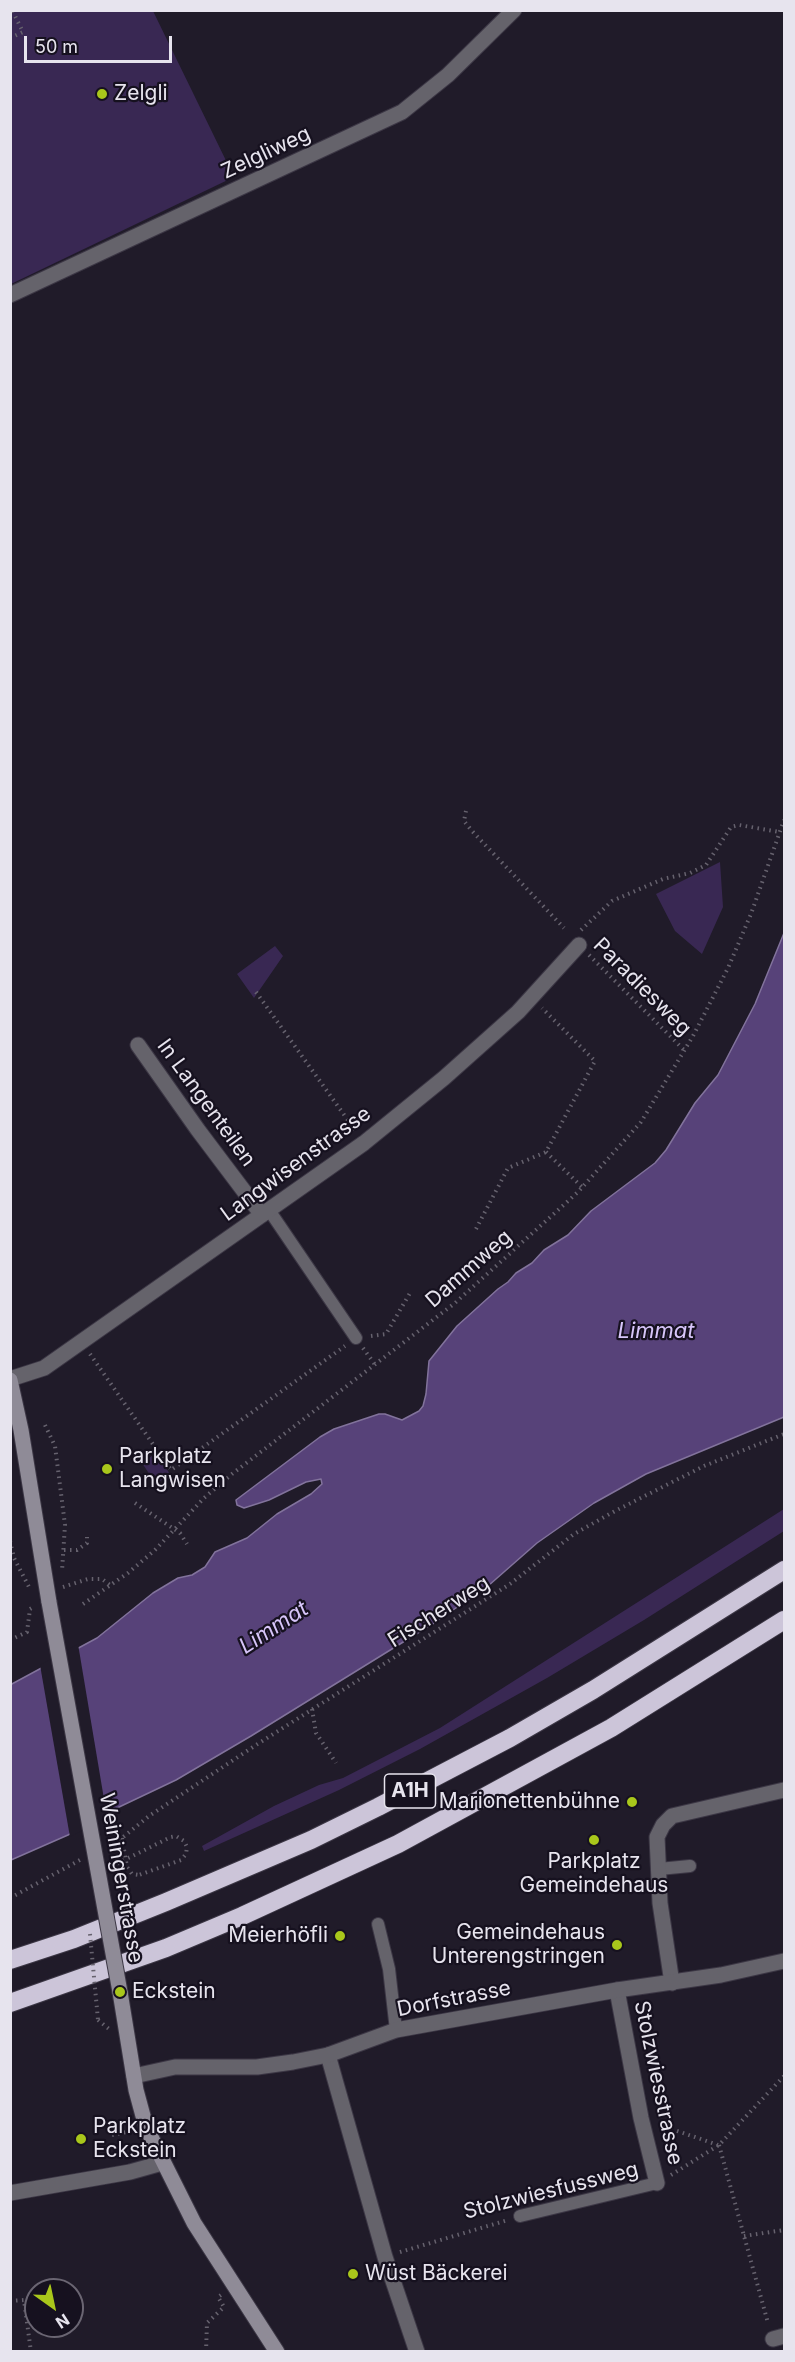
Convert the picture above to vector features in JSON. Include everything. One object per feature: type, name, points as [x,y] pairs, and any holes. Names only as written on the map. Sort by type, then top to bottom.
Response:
[{"type":"highway","name":"A1H","points":[[10,1960],[115,1923],[177,1898],[311,1840],[387,1802],[500,1743],[593,1690],[784,1570]]},
{"type":"highway","name":"A1H","points":[[10,2003],[107,1971],[177,1944],[281,1899],[398,1844],[611,1728],[784,1620]]},
{"type":"main road","name":"Weiningerstrasse","points":[[10,1380],[21,1430],[40,1605],[146,2127],[194,2223],[277,2352]]},
{"type":"street","name":"Zelgliweg","points":[[10,295],[402,112],[448,75],[514,10]]},
{"type":"street","name":"Langwisenstrasse","points":[[10,1380],[44,1368],[364,1143],[444,1078],[518,1012],[580,938]]},
{"type":"street","name":"In Langenteilen","points":[[138,1045],[198,1130],[266,1213]]},
{"type":"street","points":[[672,1983],[660,1903],[657,1837],[663,1825],[672,1816],[784,1790]]},
{"type":"street","name":"Dorfstrasse","points":[[134,2076],[175,2067],[257,2067],[328,2055],[396,2031],[617,1990],[721,1975],[784,1961]]},
{"type":"street","name":"Stolzwiesstrasse","points":[[617,1990],[641,2118],[657,2184]]},
{"type":"street","points":[[328,2055],[385,2257],[417,2352]]},
{"type":"street","points":[[10,2193],[130,2172],[162,2163]]},
{"type":"lane","points":[[266,1213],[356,1338]]},
{"type":"lane","points":[[659,1869],[690,1866]]},
{"type":"lane","points":[[378,1924],[389,1970],[396,2031]]},
{"type":"lane","name":"Stolzwiesfussweg","points":[[520,2216],[657,2184]]},
{"type":"path","points":[[10,38],[23,32],[12,10]]},
{"type":"path","points":[[466,812],[464,821],[472,831],[564,928]]},
{"type":"path","name":"Dammweg","points":[[83,1604],[155,1551],[204,1498],[232,1474],[455,1303],[582,1187],[641,1122],[684,1050],[728,968],[784,820]]},
{"type":"path","points":[[580,938],[612,901],[663,879],[690,873],[706,865],[731,827],[739,825],[780,832]]},
{"type":"path","name":"Paradiesweg","points":[[580,938],[684,1050]]},
{"type":"path","points":[[256,992],[364,1143]]},
{"type":"path","points":[[476,1229],[508,1168],[546,1152],[595,1061],[531,996]]},
{"type":"path","points":[[546,1152],[582,1187]]},
{"type":"path","points":[[81,1342],[171,1470],[356,1338],[386,1334],[410,1293]]},
{"type":"path","points":[[45,1425],[56,1446],[65,1526],[62,1571],[64,1595]]},
{"type":"path","name":"Fischerweg","points":[[101,1849],[122,1838],[149,1816],[312,1709],[510,1584],[574,1534],[704,1466],[784,1434]]},
{"type":"path","points":[[135,1503],[175,1530],[187,1544]]},
{"type":"path","points":[[64,1550],[77,1550],[87,1543],[87,1537]]},
{"type":"path","points":[[10,1541],[14,1558],[40,1605],[30,1609],[27,1632],[10,1640]]},
{"type":"path","points":[[63,1587],[88,1579],[102,1579],[111,1585]]},
{"type":"path","points":[[312,1709],[316,1733],[336,1763]]},
{"type":"path","points":[[111,1867],[171,1837],[176,1836],[184,1841],[187,1847],[186,1854],[181,1860],[139,1875],[132,1874],[126,1867],[122,1838]]},
{"type":"path","points":[[10,1898],[81,1860]]},
{"type":"path","name":"Stolzwiesfussweg","points":[[657,2184],[719,2145],[784,2076]]},
{"type":"path","points":[[641,2118],[719,2145],[744,2236],[778,2337]]},
{"type":"path","points":[[112,2135],[126,2132]]},
{"type":"path","name":"Stolzwiesfussweg","points":[[385,2257],[520,2216]]},
{"type":"path","points":[[744,2236],[784,2230]]},
{"type":"path","points":[[206,2352],[207,2324],[224,2307],[218,2297],[223,2293]]},
{"type":"path","points":[[10,2301],[24,2300],[31,2352]]},
{"type":"shaded area","name":"Zelgli","points":[[11,10],[153,11],[234,177],[11,284]]},
{"type":"shaded area","points":[[720,862],[723,907],[702,954],[675,931],[656,894]]},
{"type":"shaded area","points":[[275,946],[283,956],[254,998],[237,974]]},
{"type":"shaded area","points":[[156,1453],[170,1474],[156,1484],[142,1463]]},
{"type":"shaded area","points":[[784,1509],[784,1531],[644,1620],[547,1678],[420,1749],[339,1790],[204,1851],[202,1846],[274,1806],[319,1785],[343,1778],[440,1728]]},
{"type":"water","name":"Limmat","points":[[784,933],[784,1417],[646,1474],[594,1503],[537,1543],[488,1586],[434,1623],[251,1736],[176,1780],[117,1808],[68,1835],[11,1860],[10,1685],[97,1638],[153,1593],[178,1578],[192,1575],[205,1567],[215,1552],[247,1538],[277,1514],[311,1494],[322,1484],[321,1479],[306,1482],[269,1500],[244,1508],[237,1505],[236,1500],[320,1437],[334,1429],[379,1414],[402,1420],[419,1411],[426,1394],[429,1361],[457,1326],[516,1273],[532,1263],[544,1250],[568,1235],[591,1211],[655,1163],[666,1150],[695,1103],[718,1075],[755,1004]]},
{"type":"pier","points":[[78,1644],[107,1817],[70,1837],[40,1665]]},
{"type":"place","name":"Zelgli","points":[[102,94]]},
{"type":"place","name":"Parkplatz Langwisen","points":[[107,1469]]},
{"type":"place","name":"Marionettenbühne","points":[[632,1802]]},
{"type":"place","name":"Parkplatz Gemeindehaus","points":[[594,1840]]},
{"type":"place","name":"Meierhöfli","points":[[340,1936]]},
{"type":"place","name":"Gemeindehaus Unterengstringen","points":[[617,1945]]},
{"type":"place","name":"Eckstein","points":[[120,1992]]},
{"type":"place","name":"Parkplatz Eckstein","points":[[81,2139]]},
{"type":"place","name":"Wüst Bäckerei","points":[[353,2274]]}]
